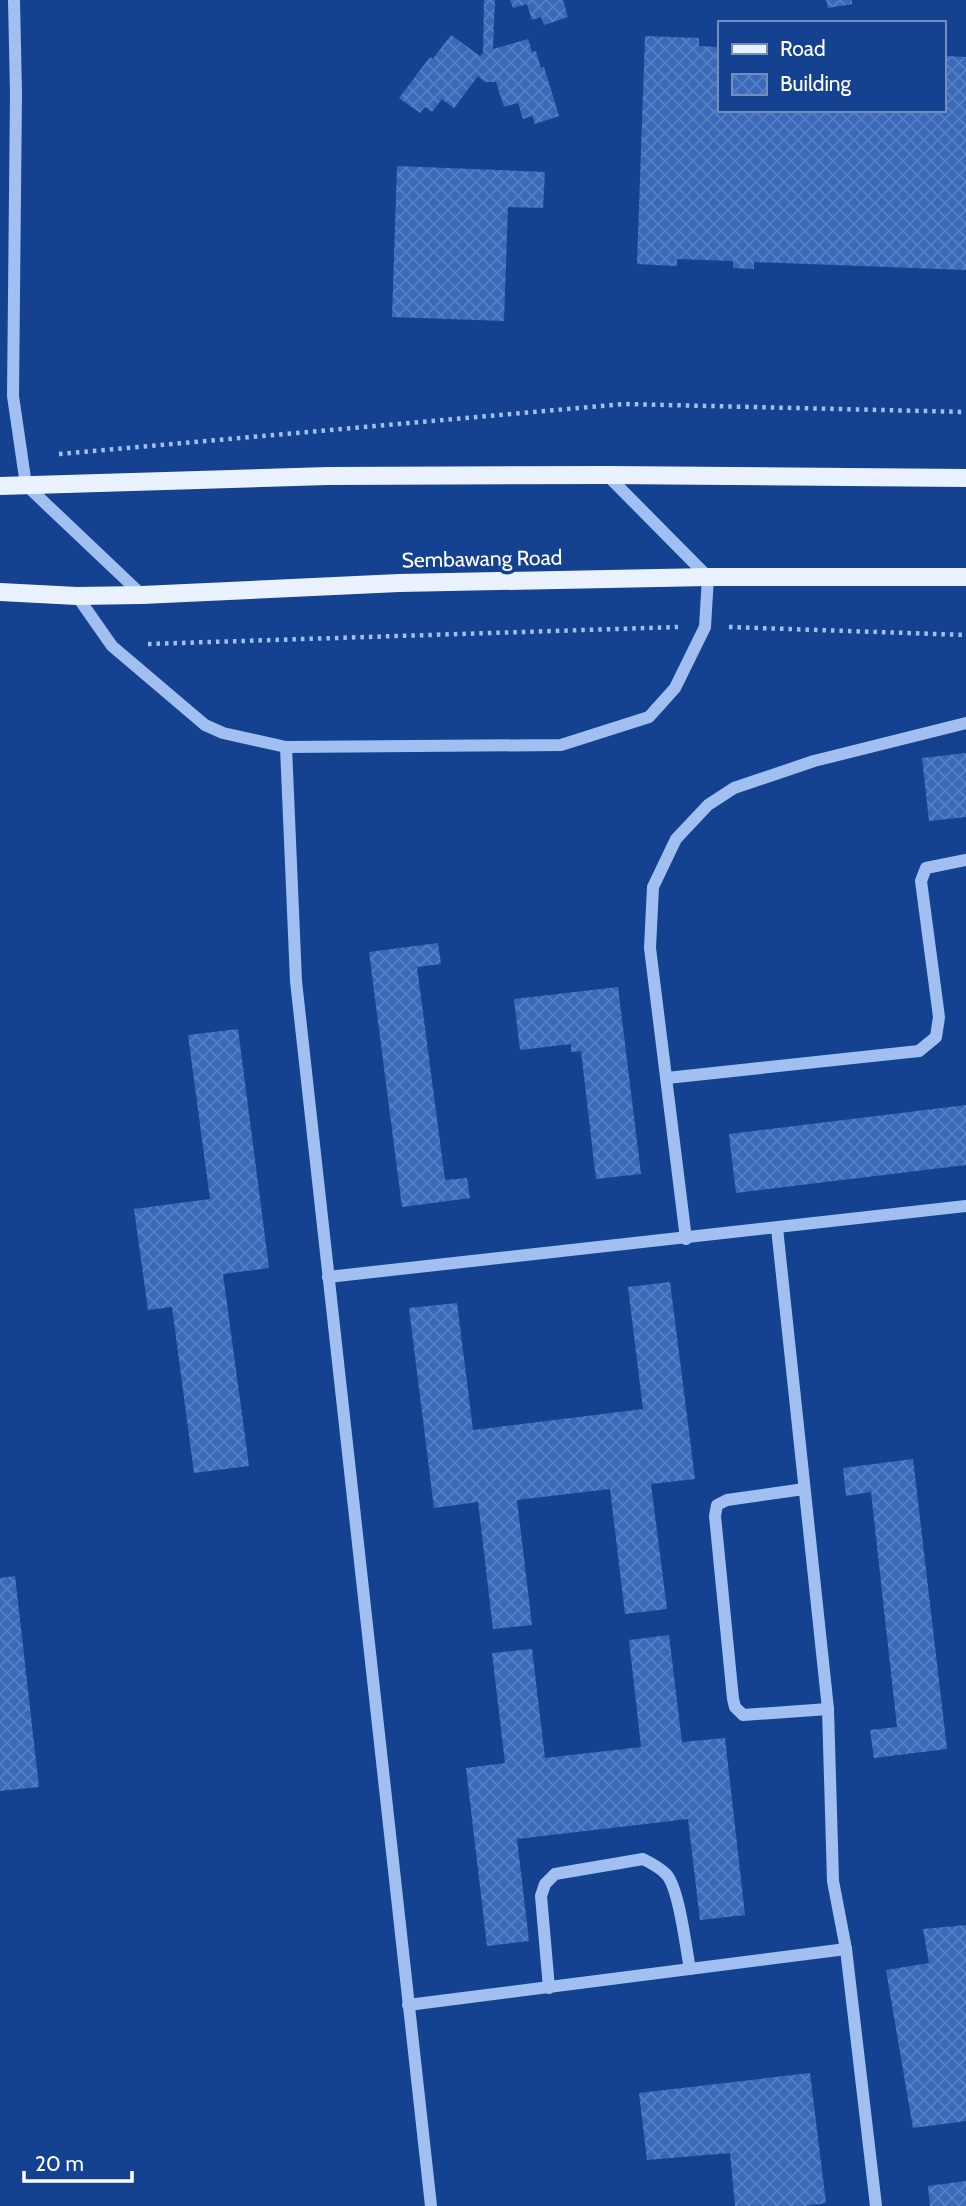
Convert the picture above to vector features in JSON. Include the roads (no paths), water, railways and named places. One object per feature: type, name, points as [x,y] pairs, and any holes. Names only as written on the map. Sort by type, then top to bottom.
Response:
[{"type":"main road","points":[[0,486],[328,476],[966,478]]},
{"type":"main road","name":"Sembawang Road","points":[[0,592],[77,596],[142,595],[399,583],[708,577],[966,577]]},
{"type":"street","points":[[14,0],[16,120],[13,396],[26,485],[142,595]]},
{"type":"street","points":[[77,596],[112,646],[205,726],[223,733],[286,747],[561,745],[649,716],[675,688],[705,626],[708,577],[607,475]]},
{"type":"street","points":[[686,1239],[650,948],[653,887],[676,839],[708,806],[734,788],[814,761],[966,723]]},
{"type":"street","points":[[286,747],[296,981],[431,2206]]},
{"type":"street","points":[[667,1078],[919,1051],[936,1037],[939,1017],[920,881],[926,868],[966,860]]},
{"type":"street","points":[[328,1277],[966,1206]]},
{"type":"street","points":[[777,1228],[828,1709],[833,1881],[846,1949],[876,2206]]},
{"type":"street","points":[[804,1489],[727,1500],[717,1505],[715,1516],[732,1686],[735,1707],[743,1714],[828,1709]]},
{"type":"street","points":[[549,1987],[541,1896],[545,1884],[555,1874],[643,1859],[668,1875],[681,1920],[690,1969]]},
{"type":"street","points":[[408,2005],[846,1949]]}]
